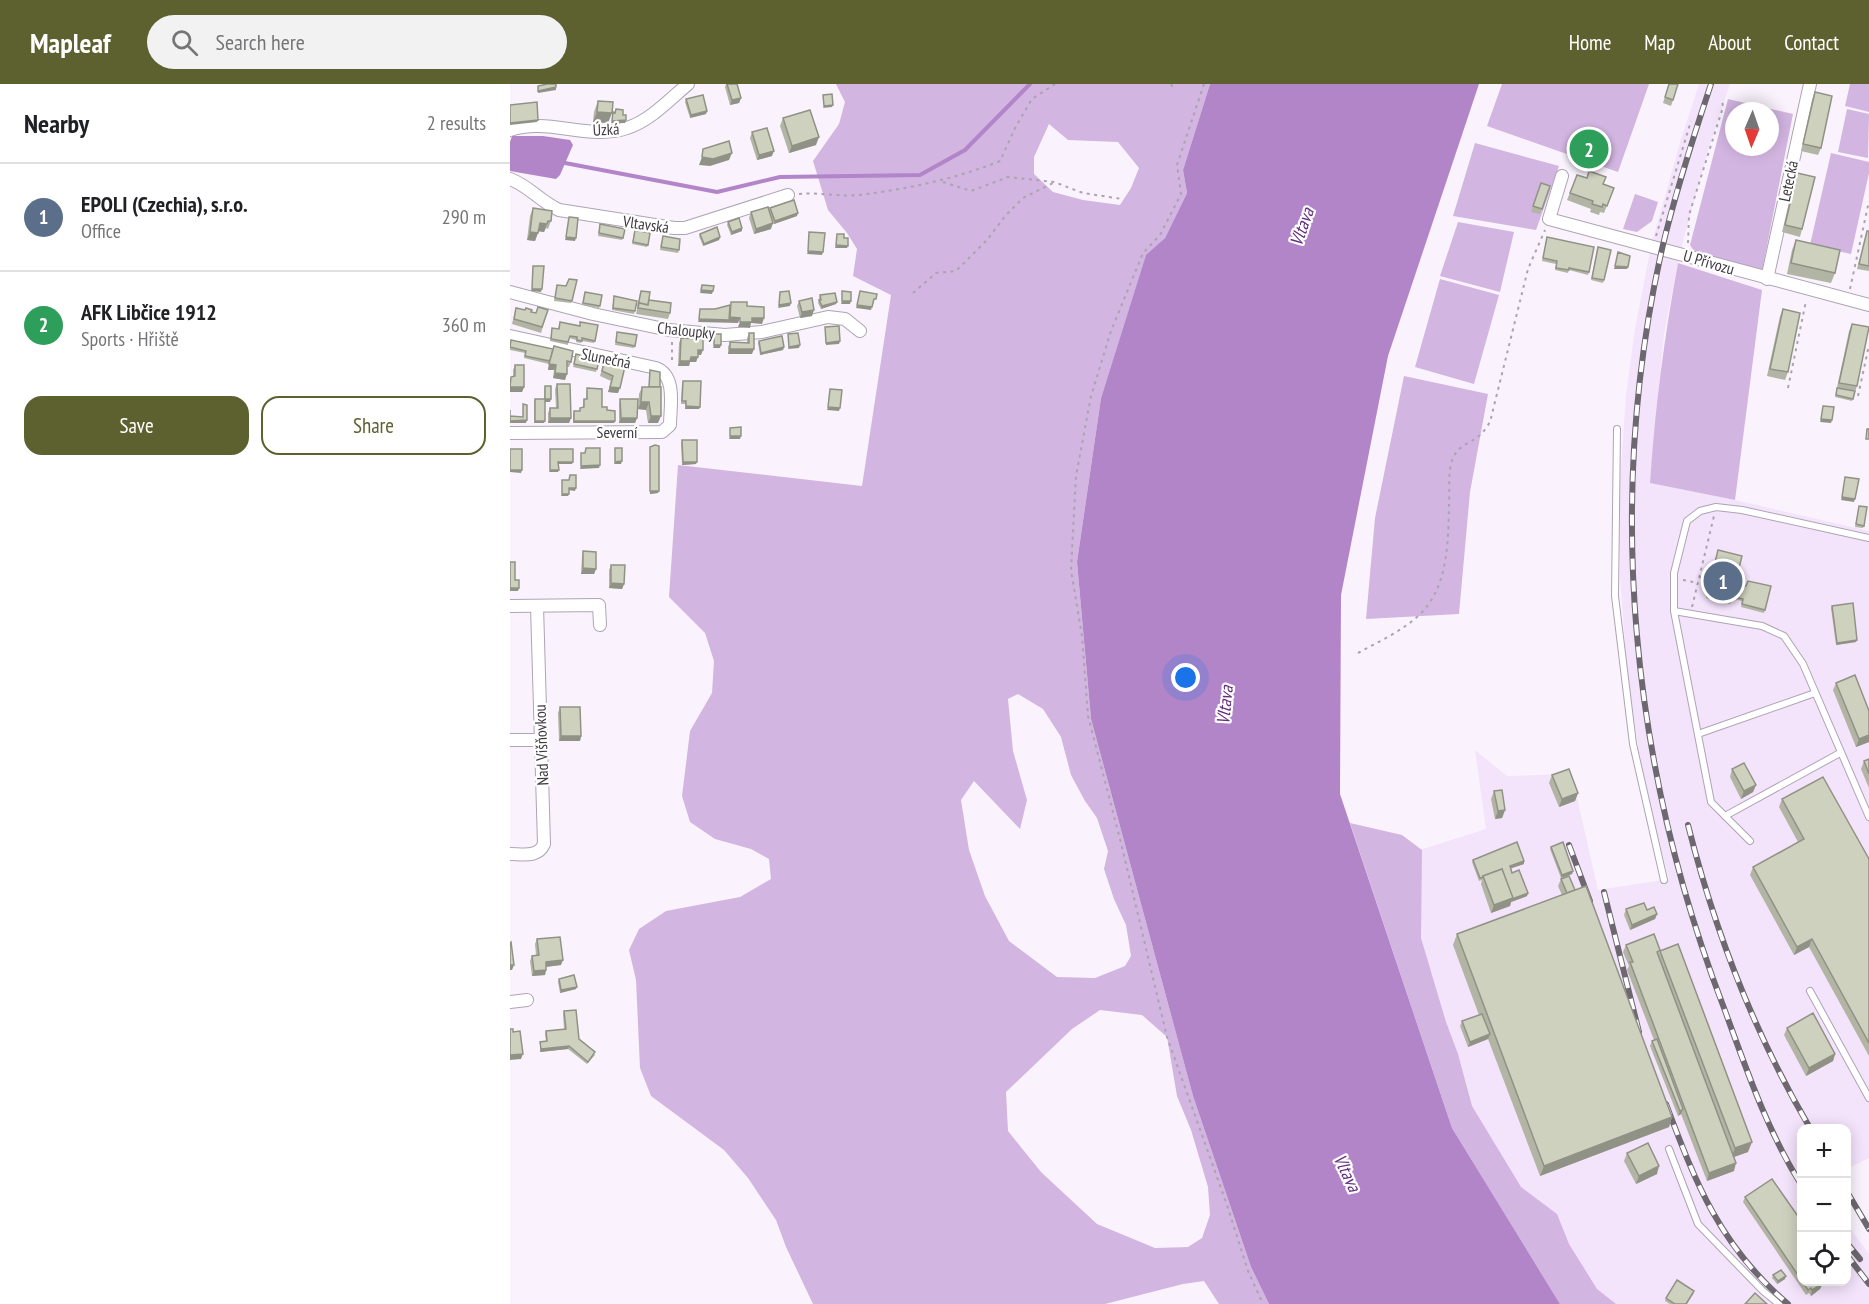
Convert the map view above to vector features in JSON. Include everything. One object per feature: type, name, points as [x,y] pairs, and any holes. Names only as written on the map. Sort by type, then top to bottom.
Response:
[{"type":"street","name":"Úzká","points":[[510,130],[534,127],[593,131],[628,128],[649,116],[688,84]]},
{"type":"street","name":"Letecká","points":[[1767,279],[1810,84]]},
{"type":"street","points":[[1549,219],[1562,177]]},
{"type":"street","name":"Vltavská","points":[[510,179],[527,187],[549,206],[559,210],[674,228],[693,226],[788,195]]},
{"type":"street","name":"U Přívozu","points":[[1549,219],[1869,305]]},
{"type":"street","name":"Chaloupky","points":[[510,292],[593,314],[669,330],[725,334],[762,332],[828,317],[845,319],[860,331]]},
{"type":"street","name":"Slunečná","points":[[510,336],[656,368],[668,378]]},
{"type":"street","name":"Severní","points":[[510,433],[662,432],[669,425],[668,378]]},
{"type":"street","points":[[510,606],[599,605],[600,625]]},
{"type":"street","name":"Nad Višňovkou","points":[[510,854],[536,853],[541,851],[544,844],[537,606]]},
{"type":"street","points":[[510,740],[540,740]]},
{"type":"street","points":[[510,1002],[527,1000]]},
{"type":"lane","points":[[1617,429],[1615,596],[1633,744],[1664,880]]},
{"type":"lane","points":[[1750,841],[1711,802],[1674,611],[1674,579],[1688,521],[1700,511],[1716,507],[1742,510],[1869,538]]},
{"type":"lane","points":[[1674,611],[1762,627],[1784,636],[1803,664],[1869,817]]},
{"type":"lane","points":[[1698,734],[1815,693]]},
{"type":"lane","points":[[1725,816],[1840,753]]},
{"type":"lane","points":[[1810,990],[1869,1098]]},
{"type":"lane","points":[[1669,1149],[1698,1224],[1779,1304]]},
{"type":"path","points":[[788,195],[815,192],[857,195],[940,181],[970,173],[1000,161],[1016,126],[1032,99],[1055,84]]},
{"type":"path","points":[[1204,84],[1177,165],[1181,194],[1160,235],[1143,253],[1111,331],[1091,396],[1076,476],[1071,570],[1082,636],[1088,716],[1167,1037],[1248,1271],[1263,1304]]},
{"type":"path","points":[[1685,255],[1689,215],[1723,107],[1722,99]]},
{"type":"path","points":[[1651,247],[1691,121]]},
{"type":"path","points":[[940,181],[971,191],[1008,177],[1054,182],[1083,193],[1122,199]]},
{"type":"path","points":[[913,292],[936,273],[956,271],[987,240],[1006,215],[1023,198],[1054,182]]},
{"type":"path","points":[[1848,299],[1869,201]]},
{"type":"path","points":[[1358,653],[1402,628],[1418,616],[1440,585],[1448,534],[1450,469],[1454,456],[1462,446],[1481,434],[1490,422],[1528,269],[1549,219]]},
{"type":"path","points":[[1788,388],[1809,289]]},
{"type":"path","points":[[668,378],[673,373],[672,342],[667,337],[669,330]]},
{"type":"path","points":[[1858,396],[1869,345]]},
{"type":"path","points":[[1690,614],[1716,507]]},
{"type":"path","points":[[1699,577],[1711,579]]},
{"type":"path","points":[[1674,579],[1698,583]]},
{"type":"shaded area","points":[[836,84],[1210,84],[1183,170],[1187,193],[1165,238],[1146,256],[1101,398],[1077,562],[1091,719],[1193,1096],[1251,1267],[1269,1304],[1219,1304],[1204,1281],[1183,1284],[1105,1304],[813,1304],[776,1220],[748,1178],[724,1150],[651,1096],[640,1068],[636,980],[629,950],[639,929],[666,911],[740,897],[771,879],[769,859],[751,849],[715,839],[690,822],[682,796],[690,731],[712,693],[714,661],[705,633],[669,597],[678,465],[862,486],[891,295],[853,276],[857,249],[828,210],[813,161],[839,124],[845,102]],"holes":[[[1049,124],[1068,140],[1118,142],[1139,168],[1131,188],[1120,205],[1083,200],[1053,192],[1034,174],[1034,157]],[[1018,694],[1043,709],[1061,737],[1071,775],[1097,818],[1108,851],[1104,869],[1126,925],[1131,956],[1125,966],[1095,978],[1057,977],[1009,941],[985,896],[969,850],[961,800],[974,781],[1020,829],[1027,800],[1013,751],[1008,699]],[[1100,1010],[1142,1015],[1167,1037],[1177,1096],[1191,1130],[1208,1187],[1210,1215],[1202,1238],[1188,1247],[1155,1248],[1097,1224],[1041,1172],[1008,1131],[1006,1092],[1072,1029]]]},
{"type":"shaded area","points":[[1502,84],[1649,84],[1618,172],[1487,126]]},
{"type":"shaded area","points":[[1699,84],[1730,84],[1709,147],[1680,252],[1664,334],[1650,483],[1869,531],[1869,1158],[1851,1167],[1851,1124],[1797,1124],[1797,1286],[1851,1286],[1851,1229],[1869,1254],[1869,1304],[1560,1304],[1452,1128],[1379,863],[1486,829],[1475,750],[1507,776],[1568,774],[1576,793],[1598,890],[1669,879],[1650,809],[1627,671],[1620,577],[1620,482],[1626,395],[1635,329],[1651,246]]},
{"type":"shaded area","points":[[1850,84],[1869,84],[1869,112],[1845,106]]},
{"type":"shaded area","points":[[1847,109],[1869,114],[1868,158],[1838,152]]},
{"type":"shaded area","points":[[1725,111],[1725,156],[1779,156],[1779,111],[1793,114],[1762,271],[1695,253],[1690,245]]},
{"type":"shaded area","points":[[1475,143],[1559,166],[1536,230],[1453,216]]},
{"type":"shaded area","points":[[1831,153],[1869,162],[1869,173],[1851,254],[1810,245]]},
{"type":"shaded area","points":[[1635,194],[1658,202],[1652,221],[1637,232],[1623,229]]},
{"type":"shaded area","points":[[1458,222],[1514,232],[1500,292],[1440,276]]},
{"type":"shaded area","points":[[1678,263],[1762,290],[1735,500],[1650,483],[1668,318]]},
{"type":"shaded area","points":[[1440,279],[1499,295],[1474,384],[1415,367]]},
{"type":"shaded area","points":[[1404,376],[1488,394],[1470,492],[1459,614],[1366,619],[1375,518]]},
{"type":"shaded area","points":[[1350,823],[1402,835],[1422,850],[1421,938],[1472,1106],[1521,1187],[1557,1214],[1569,1244],[1597,1289],[1616,1304],[1560,1304],[1452,1128]]},
{"type":"water","name":"Vltava","points":[[1210,84],[1479,84],[1388,356],[1341,595],[1340,794],[1452,1128],[1560,1304],[1269,1304],[1251,1267],[1193,1096],[1091,719],[1077,562],[1101,398],[1146,255],[1165,238],[1187,193],[1183,170]]},
{"type":"water","points":[[512,136],[543,136],[570,140],[573,145],[560,175],[556,179],[510,171]]},
{"type":"building","points":[[556,84],[556,87],[538,91],[538,86]]},
{"type":"building","points":[[727,84],[737,84],[741,98],[732,100]]},
{"type":"building","points":[[1669,84],[1678,84],[1673,100],[1665,97]]},
{"type":"building","points":[[1815,92],[1832,96],[1821,148],[1803,144]]},
{"type":"building","points":[[832,94],[833,105],[824,106],[823,95]]},
{"type":"building","points":[[703,95],[707,111],[691,115],[686,99]]},
{"type":"building","points":[[598,101],[613,102],[612,113],[597,112]]},
{"type":"building","points":[[537,102],[538,120],[510,123],[510,105]]},
{"type":"building","points":[[616,109],[623,110],[626,120],[612,121],[613,112],[615,113]]},
{"type":"building","points":[[810,110],[819,137],[792,146],[783,118]]},
{"type":"building","points":[[767,128],[774,151],[759,155],[752,132]]},
{"type":"building","points":[[729,141],[732,153],[713,159],[702,157],[703,149]]},
{"type":"building","points":[[1589,171],[1606,177],[1603,184],[1614,188],[1607,206],[1592,204],[1593,201],[1570,193],[1577,175],[1587,178]]},
{"type":"building","points":[[1797,173],[1815,177],[1802,229],[1785,225]]},
{"type":"building","points":[[1541,183],[1550,186],[1542,209],[1533,206]]},
{"type":"building","points":[[794,200],[798,213],[775,221],[770,208]]},
{"type":"building","points":[[768,207],[773,223],[756,229],[751,212]]},
{"type":"building","points":[[533,208],[552,211],[551,221],[547,224],[540,223],[538,233],[530,232]]},
{"type":"building","points":[[569,217],[578,218],[576,238],[566,237]]},
{"type":"building","points":[[739,218],[742,228],[732,232],[728,222]]},
{"type":"building","points":[[600,224],[625,229],[623,238],[599,233]]},
{"type":"building","points":[[717,227],[720,237],[704,244],[700,234]]},
{"type":"building","points":[[635,230],[650,233],[648,245],[633,242]]},
{"type":"building","points":[[1867,231],[1869,231],[1869,266],[1859,264]]},
{"type":"building","points":[[809,232],[825,233],[823,252],[808,251]]},
{"type":"building","points":[[837,234],[844,234],[844,238],[848,238],[848,246],[836,245]]},
{"type":"building","points":[[663,236],[680,239],[679,250],[661,247]]},
{"type":"building","points":[[1547,237],[1594,247],[1589,272],[1556,268],[1557,261],[1543,258]]},
{"type":"building","points":[[1796,240],[1840,250],[1835,273],[1791,263]]},
{"type":"building","points":[[1598,247],[1611,250],[1604,280],[1592,278]]},
{"type":"building","points":[[1618,252],[1630,256],[1628,267],[1615,266]]},
{"type":"building","points":[[533,266],[544,266],[542,289],[532,289]]},
{"type":"building","points":[[569,279],[577,280],[572,301],[555,298],[557,285],[566,286]]},
{"type":"building","points":[[702,285],[714,286],[713,291],[701,290]]},
{"type":"building","points":[[641,291],[650,292],[648,305],[639,303],[638,306]]},
{"type":"building","points":[[789,291],[791,303],[779,305],[780,292]]},
{"type":"building","points":[[842,291],[851,292],[851,301],[842,301]]},
{"type":"building","points":[[860,291],[877,294],[872,307],[857,305]]},
{"type":"building","points":[[585,292],[602,295],[600,306],[583,303]]},
{"type":"building","points":[[835,293],[837,302],[822,306],[819,300],[821,300],[820,295]]},
{"type":"building","points":[[614,296],[637,301],[635,311],[613,308]]},
{"type":"building","points":[[812,298],[814,310],[802,312],[799,301]]},
{"type":"building","points":[[649,300],[671,303],[670,313],[638,308],[639,303],[648,305]]},
{"type":"building","points":[[731,302],[747,302],[747,306],[764,307],[764,318],[752,318],[752,322],[740,322],[740,318],[730,317]]},
{"type":"building","points":[[730,305],[729,320],[699,319],[700,309],[715,309]]},
{"type":"building","points":[[538,307],[548,310],[542,327],[514,319],[516,308],[525,310],[526,308],[536,313]]},
{"type":"building","points":[[1783,309],[1800,313],[1788,372],[1770,369]]},
{"type":"building","points":[[560,322],[580,326],[580,322],[598,325],[595,341],[582,338],[582,341],[577,340],[577,337],[570,336],[568,342],[551,339],[552,328],[559,329]]},
{"type":"building","points":[[1852,324],[1869,327],[1857,386],[1839,383]]},
{"type":"building","points":[[839,326],[840,341],[826,343],[825,327]]},
{"type":"building","points":[[617,332],[637,335],[635,346],[616,342]]},
{"type":"building","points":[[749,333],[754,333],[754,349],[730,349],[730,342],[749,343]]},
{"type":"building","points":[[798,333],[800,345],[789,347],[788,334]]},
{"type":"building","points":[[714,334],[721,334],[721,345],[714,345]]},
{"type":"building","points":[[782,336],[784,347],[761,353],[759,341]]},
{"type":"building","points":[[681,338],[703,339],[703,350],[698,350],[698,357],[691,357],[690,361],[680,361]]},
{"type":"building","points":[[511,340],[553,349],[550,361],[525,356],[526,351],[510,347]]},
{"type":"building","points":[[554,346],[573,351],[571,362],[567,361],[567,374],[555,373],[556,365],[549,364]]},
{"type":"building","points":[[576,354],[599,360],[597,369],[574,364]]},
{"type":"building","points":[[605,358],[626,362],[620,388],[610,387],[613,376],[602,371]]},
{"type":"building","points":[[515,365],[524,365],[524,387],[510,387],[511,377],[515,376]]},
{"type":"building","points":[[650,370],[660,372],[660,387],[649,387]]},
{"type":"building","points":[[683,381],[701,381],[700,407],[686,406],[686,401],[682,401]]},
{"type":"building","points":[[557,384],[570,384],[571,418],[550,418],[550,408],[558,408]]},
{"type":"building","points":[[545,386],[551,386],[551,399],[545,399]]},
{"type":"building","points":[[642,387],[661,387],[661,416],[651,416],[649,402],[641,402]]},
{"type":"building","points":[[587,388],[602,389],[602,407],[615,411],[615,421],[574,421],[574,411],[580,411],[580,408],[584,407]]},
{"type":"building","points":[[1837,388],[1855,391],[1853,399],[1836,395]]},
{"type":"building","points":[[830,389],[842,390],[840,408],[828,407]]},
{"type":"building","points":[[535,399],[545,399],[545,421],[535,421]]},
{"type":"building","points":[[620,399],[638,399],[637,418],[621,418]]},
{"type":"building","points":[[523,404],[527,405],[527,420],[510,421],[510,416],[523,417]]},
{"type":"building","points":[[1823,406],[1834,407],[1832,420],[1821,419]]},
{"type":"building","points":[[741,427],[741,436],[730,436],[730,428]]},
{"type":"building","points":[[1867,429],[1869,429],[1869,439],[1866,439]]},
{"type":"building","points":[[682,440],[697,440],[697,462],[683,462]]},
{"type":"building","points":[[659,446],[659,491],[650,491],[650,447]]},
{"type":"building","points":[[586,448],[600,448],[600,465],[581,466],[581,453],[585,453]]},
{"type":"building","points":[[615,448],[622,448],[622,461],[615,462]]},
{"type":"building","points":[[510,449],[522,449],[522,470],[510,470]]},
{"type":"building","points":[[550,449],[573,449],[573,462],[558,462],[559,470],[550,470]]},
{"type":"building","points":[[570,475],[576,475],[576,488],[569,488],[569,494],[562,494],[562,480],[569,480]]},
{"type":"building","points":[[1845,477],[1859,479],[1855,499],[1842,497]]},
{"type":"building","points":[[1859,506],[1867,507],[1864,526],[1856,524]]},
{"type":"building","points":[[1718,550],[1742,556],[1735,584],[1746,586],[1748,581],[1771,586],[1765,610],[1742,604],[1743,599],[1732,596],[1730,602],[1707,596]]},
{"type":"building","points":[[583,551],[596,552],[596,569],[583,568]]},
{"type":"building","points":[[510,562],[515,562],[515,580],[519,580],[519,588],[510,588]]},
{"type":"building","points":[[611,565],[625,565],[624,584],[611,583]]},
{"type":"building","points":[[1853,603],[1857,640],[1837,643],[1832,606]]},
{"type":"building","points":[[1855,675],[1869,711],[1869,735],[1859,739],[1836,683]]},
{"type":"building","points":[[560,707],[580,707],[581,736],[561,736]]},
{"type":"building","points":[[1869,759],[1869,774],[1864,761]]},
{"type":"building","points":[[1744,763],[1756,785],[1744,791],[1732,769]]},
{"type":"building","points":[[1569,769],[1578,793],[1562,799],[1552,775]]},
{"type":"building","points":[[1823,777],[1869,859],[1869,1043],[1812,939],[1797,947],[1753,867],[1804,839],[1782,799]]},
{"type":"building","points":[[1502,790],[1505,810],[1498,811],[1494,791]]},
{"type":"building","points":[[1517,842],[1524,861],[1510,866],[1512,873],[1519,870],[1528,893],[1512,899],[1502,869],[1480,878],[1473,860]]},
{"type":"building","points":[[1563,842],[1573,871],[1562,875],[1551,847]]},
{"type":"building","points":[[1502,869],[1513,898],[1494,905],[1483,876]]},
{"type":"building","points":[[1569,876],[1575,890],[1567,893],[1561,879]]},
{"type":"building","points":[[1586,886],[1672,1117],[1544,1166],[1457,934]]},
{"type":"building","points":[[1644,903],[1647,910],[1654,907],[1657,914],[1632,925],[1626,909]]},
{"type":"building","points":[[1654,934],[1660,950],[1657,952],[1736,1163],[1709,1173],[1630,962],[1633,962],[1626,945]]},
{"type":"building","points":[[560,937],[563,960],[546,962],[546,970],[534,971],[532,956],[539,955],[537,939]]},
{"type":"building","points":[[511,942],[514,965],[510,965]]},
{"type":"building","points":[[1678,944],[1752,1142],[1735,1148],[1660,951]]},
{"type":"building","points":[[574,975],[577,987],[561,990],[559,979]]},
{"type":"building","points":[[576,1010],[579,1039],[595,1052],[588,1062],[569,1046],[541,1049],[540,1042],[547,1041],[546,1031],[566,1029],[564,1011]]},
{"type":"building","points":[[1813,1013],[1835,1054],[1809,1068],[1787,1028]]},
{"type":"building","points":[[1482,1014],[1490,1034],[1470,1042],[1462,1021]]},
{"type":"building","points":[[510,1029],[513,1029],[513,1032],[520,1031],[523,1054],[510,1055]]},
{"type":"building","points":[[1657,1039],[1683,1109],[1680,1111],[1652,1041]]},
{"type":"building","points":[[1648,1143],[1659,1166],[1639,1176],[1627,1153]]},
{"type":"building","points":[[1772,1179],[1797,1215],[1797,1274],[1745,1197]]},
{"type":"building","points":[[1781,1270],[1786,1276],[1778,1281],[1773,1275]]},
{"type":"building","points":[[1677,1280],[1694,1291],[1686,1304],[1675,1304],[1666,1298]]},
{"type":"building","points":[[1805,1286],[1819,1286],[1812,1290],[1811,1288],[1808,1290]]},
{"type":"building","points":[[1755,1293],[1767,1304],[1745,1304]]},
{"type":"waterway","points":[[565,163],[717,192],[780,177],[920,175],[965,150],[1030,84]]},
{"type":"railway","points":[[1711,84],[1667,228],[1644,344],[1635,440],[1632,537],[1637,633],[1648,729],[1667,823],[1692,917],[1758,1099],[1797,1178]]},
{"type":"railway","points":[[1688,825],[1711,904],[1738,981],[1771,1056],[1808,1124]]},
{"type":"railway","points":[[1569,845],[1590,901]]},
{"type":"railway","points":[[1604,892],[1639,1032]]},
{"type":"railway","points":[[1666,1104],[1700,1187],[1727,1236],[1744,1260],[1788,1304]]},
{"type":"railway","points":[[1851,1198],[1869,1229]]},
{"type":"railway","points":[[1851,1248],[1860,1259]]},
{"type":"railway","points":[[1851,1261],[1869,1284]]},
{"type":"place","name":"AFK Libčice 1912","points":[[1589,149]]},
{"type":"place","name":"EPOLI (Czechia), s.r.o.","points":[[1723,581]]}]
